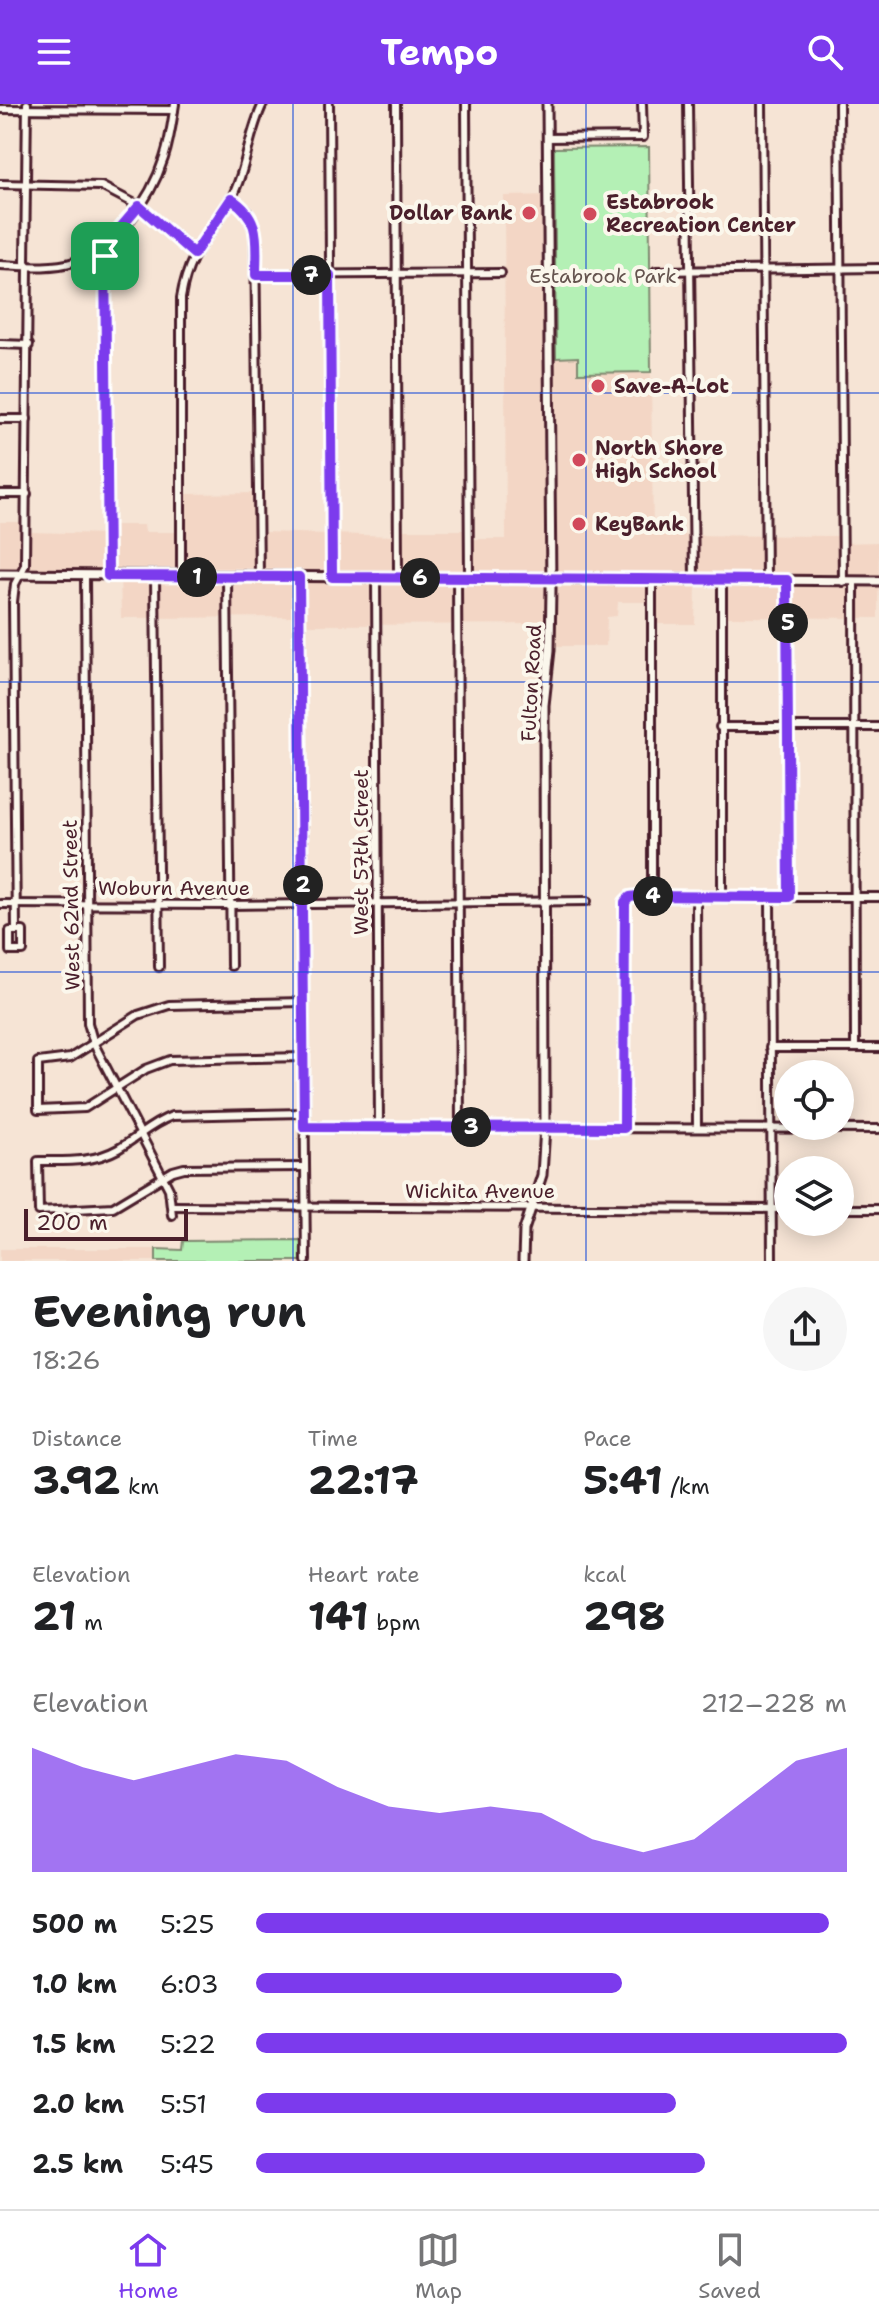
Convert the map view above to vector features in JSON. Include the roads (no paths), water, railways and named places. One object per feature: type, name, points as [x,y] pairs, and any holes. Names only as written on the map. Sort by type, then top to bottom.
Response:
[{"type":"main road","name":"Fulton Road","points":[[523,1261],[524,1230],[542,1175],[545,1127],[544,705],[550,650],[551,579],[547,104]]},
{"type":"main road","points":[[0,574],[879,581]]},
{"type":"street","points":[[181,577],[180,310],[183,286],[194,254],[231,199],[245,165],[263,104]]},
{"type":"street","points":[[329,104],[332,577]]},
{"type":"street","points":[[396,104],[398,578]]},
{"type":"street","points":[[466,104],[469,578]]},
{"type":"street","points":[[547,138],[643,137],[642,104]]},
{"type":"street","points":[[688,104],[694,579]]},
{"type":"street","points":[[762,104],[766,580]]},
{"type":"street","points":[[839,104],[843,582]]},
{"type":"street","points":[[16,931],[13,602],[15,584],[25,565],[29,345],[28,266],[25,262],[27,107]]},
{"type":"street","points":[[0,109],[175,107],[174,125],[164,159],[139,206],[105,246],[74,262],[0,265]]},
{"type":"street","points":[[0,184],[101,186],[139,206],[194,254]]},
{"type":"street","points":[[231,199],[252,218],[255,232],[259,577]]},
{"type":"street","points":[[105,246],[108,576]]},
{"type":"street","points":[[656,271],[879,268]]},
{"type":"street","points":[[256,275],[501,273]]},
{"type":"street","points":[[0,344],[29,345]]},
{"type":"street","points":[[0,419],[27,419]]},
{"type":"street","points":[[0,494],[27,494]]},
{"type":"street","name":"West 62nd Street","points":[[85,575],[88,1023],[94,1044],[169,1189],[172,1215]]},
{"type":"street","points":[[155,577],[159,967]]},
{"type":"street","points":[[227,577],[231,966]]},
{"type":"street","points":[[299,577],[306,1261]]},
{"type":"street","name":"West 57th Street","points":[[376,577],[379,1127]]},
{"type":"street","points":[[457,578],[460,1127]]},
{"type":"street","points":[[652,579],[652,896]]},
{"type":"street","points":[[722,579],[722,896]]},
{"type":"street","points":[[787,580],[789,897]]},
{"type":"street","points":[[854,582],[855,1048]]},
{"type":"street","points":[[720,727],[879,727]]},
{"type":"street","points":[[696,896],[697,1128]]},
{"type":"street","points":[[624,1128],[625,902],[630,897],[879,897]]},
{"type":"street","points":[[770,897],[772,1261]]},
{"type":"street","name":"Woburn Avenue","points":[[0,904],[587,901]]},
{"type":"street","points":[[303,1002],[169,1005],[138,1015],[70,1058],[38,1062],[38,1110],[85,1108],[146,1069],[170,1060],[304,1057]]},
{"type":"street","points":[[770,1048],[879,1048]]},
{"type":"street","points":[[303,1113],[172,1116],[157,1122],[119,1149],[94,1159],[38,1161],[39,1211],[98,1210],[123,1203],[173,1171],[184,1168],[304,1167]]},
{"type":"street","points":[[304,1127],[879,1129]]},
{"type":"street","name":"Wichita Avenue","points":[[172,1206],[772,1209]]},
{"type":"street","points":[[854,1209],[879,1209]]},
{"type":"place","name":"Dollar Bank","points":[[529,213]]},
{"type":"place","name":"Estabrook Recreation Center","points":[[590,214]]},
{"type":"place","name":"Save-A-Lot","points":[[598,386]]},
{"type":"place","name":"North Shore High School","points":[[579,460]]},
{"type":"place","name":"KeyBank","points":[[579,524]]},
{"type":"park label","name":"Estabrook Park","points":[[603,276]]}]
